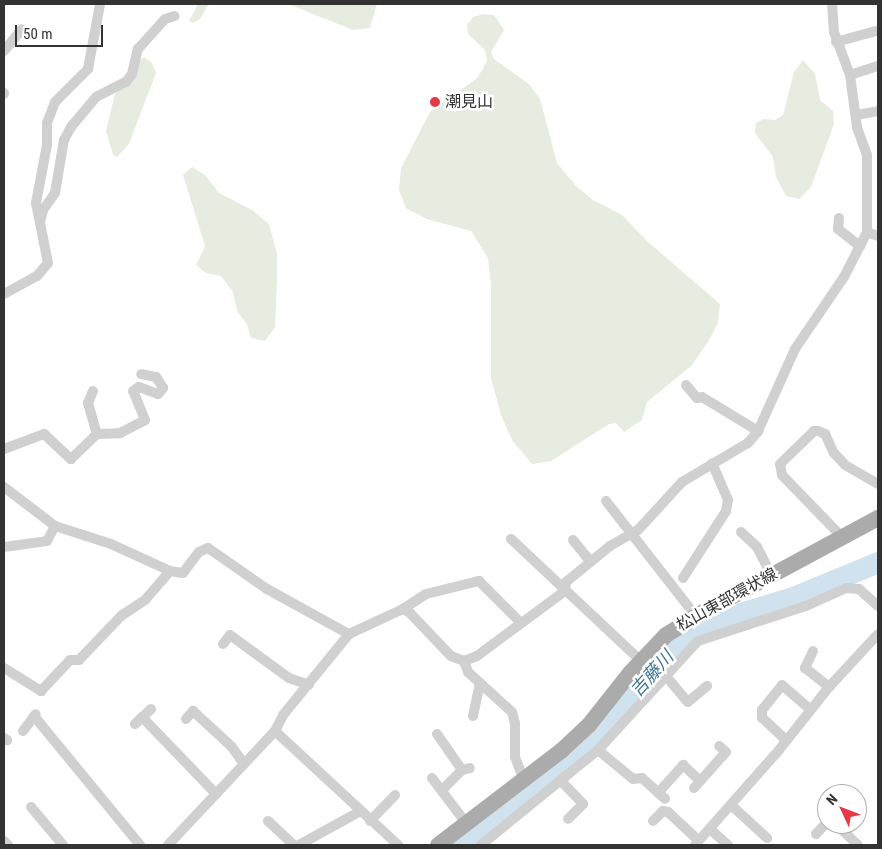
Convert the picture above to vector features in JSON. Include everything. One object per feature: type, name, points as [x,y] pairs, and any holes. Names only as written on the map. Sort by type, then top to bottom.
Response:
[{"type":"main road","name":"松山東部環状線","points":[[438,845],[524,780],[589,725],[640,660],[666,635],[696,616],[878,518]]},
{"type":"street","points":[[4,294],[44,270],[49,256],[36,203],[50,110],[88,69],[100,4]]},
{"type":"street","points":[[464,661],[565,591],[566,582],[632,534],[682,482],[748,443],[758,431],[795,349],[844,277],[867,232],[867,155],[856,116],[850,75],[836,42],[832,4]]},
{"type":"street","points":[[40,224],[43,210],[55,193],[64,140],[71,127],[96,97],[126,82],[132,74],[138,49],[165,18],[175,16]]},
{"type":"street","points":[[4,51],[22,29]]},
{"type":"street","points":[[836,42],[876,31]]},
{"type":"street","points":[[850,75],[878,66]]},
{"type":"street","points":[[856,116],[878,111]]},
{"type":"street","points":[[839,218],[838,229],[860,246]]},
{"type":"street","points":[[867,232],[878,236]]},
{"type":"street","points":[[4,449],[44,434],[72,458],[97,434],[120,433],[145,420],[133,391],[139,387],[158,394],[163,388],[156,376],[141,374]]},
{"type":"street","points":[[686,385],[697,398],[702,397],[758,431]]},
{"type":"street","points":[[94,390],[88,403],[97,434]]},
{"type":"street","points":[[842,537],[782,475],[780,464],[814,430],[818,430],[825,434],[834,453],[845,466],[878,484]]},
{"type":"street","points":[[683,578],[726,511],[728,500],[712,463]]},
{"type":"street","points":[[4,487],[55,526],[111,544],[170,571],[183,574],[199,552],[208,548],[267,589],[349,634]]},
{"type":"street","points":[[606,501],[696,616]]},
{"type":"street","points":[[4,547],[47,541],[55,526]]},
{"type":"street","points":[[741,532],[757,547],[772,575]]},
{"type":"street","points":[[511,539],[640,660]]},
{"type":"street","points":[[573,540],[591,562]]},
{"type":"street","points":[[4,668],[41,691],[70,660],[78,660],[121,616],[145,600],[170,571]]},
{"type":"street","points":[[168,845],[274,731],[283,715],[349,634],[403,609],[426,594],[479,582],[521,623]]},
{"type":"street","points":[[481,845],[598,750],[698,640],[806,606],[846,588],[858,589],[878,606]]},
{"type":"street","points":[[403,609],[410,613],[451,656],[464,661],[468,672],[512,712],[516,723],[514,757],[524,780]]},
{"type":"street","points":[[653,821],[663,811],[668,812],[697,843],[829,687],[878,634]]},
{"type":"street","points":[[222,644],[230,635],[289,678],[309,685]]},
{"type":"street","points":[[813,651],[805,668],[829,687]]},
{"type":"street","points":[[665,675],[688,702],[707,686]]},
{"type":"street","points":[[473,716],[480,683]]},
{"type":"street","points":[[786,740],[762,718],[762,710],[782,685],[810,709]]},
{"type":"street","points":[[151,709],[139,720],[216,794]]},
{"type":"street","points":[[186,719],[194,711],[231,746],[244,764]]},
{"type":"street","points":[[23,731],[35,715],[140,845]]},
{"type":"street","points":[[274,731],[359,812],[398,845]]},
{"type":"street","points":[[437,734],[466,769],[442,790]]},
{"type":"street","points":[[598,750],[633,779],[642,778],[662,796],[683,765],[697,784],[726,752],[719,746]]},
{"type":"street","points":[[432,778],[466,823]]},
{"type":"street","points":[[560,781],[583,804],[568,820]]},
{"type":"street","points":[[370,821],[395,795]]},
{"type":"street","points":[[731,805],[767,838]]},
{"type":"street","points":[[31,807],[63,845]]},
{"type":"street","points":[[299,845],[359,812]]},
{"type":"street","points":[[268,821],[294,845]]},
{"type":"street","points":[[710,829],[728,845]]},
{"type":"street","points":[[846,834],[858,845]]},
{"type":"street","points":[[4,840],[8,845]]},
{"type":"shaded area","points":[[198,4],[209,4],[200,19],[193,23],[189,21]]},
{"type":"shaded area","points":[[288,4],[377,4],[370,28],[353,30]]},
{"type":"shaded area","points":[[483,14],[494,15],[504,30],[491,52],[494,59],[529,84],[540,99],[557,163],[576,186],[593,200],[622,215],[648,242],[720,304],[718,323],[708,342],[691,366],[647,402],[642,420],[624,432],[616,423],[609,424],[551,461],[532,464],[512,440],[501,415],[491,378],[491,286],[488,258],[471,231],[427,219],[406,208],[399,190],[401,168],[430,112],[476,79],[483,69],[487,60],[485,50],[468,34],[467,25],[473,17]]},
{"type":"shaded area","points":[[144,57],[152,63],[156,73],[129,144],[117,157],[113,155],[106,131],[115,94],[124,86],[137,62]]},
{"type":"shaded area","points":[[803,60],[815,74],[820,100],[833,111],[834,124],[811,187],[799,199],[786,196],[776,177],[773,157],[755,133],[756,123],[764,119],[775,120],[783,115],[794,72]]},
{"type":"shaded area","points":[[192,167],[205,175],[219,193],[252,210],[269,224],[277,254],[277,279],[275,327],[265,341],[251,338],[247,324],[237,311],[233,292],[221,276],[206,273],[196,265],[205,246],[183,175]]},
{"type":"waterway","name":"吉藤川","points":[[460,845],[596,739],[654,671],[694,630],[713,621],[793,597],[878,562]]},
{"type":"place","name":"潮見山","points":[[435,102]]}]
